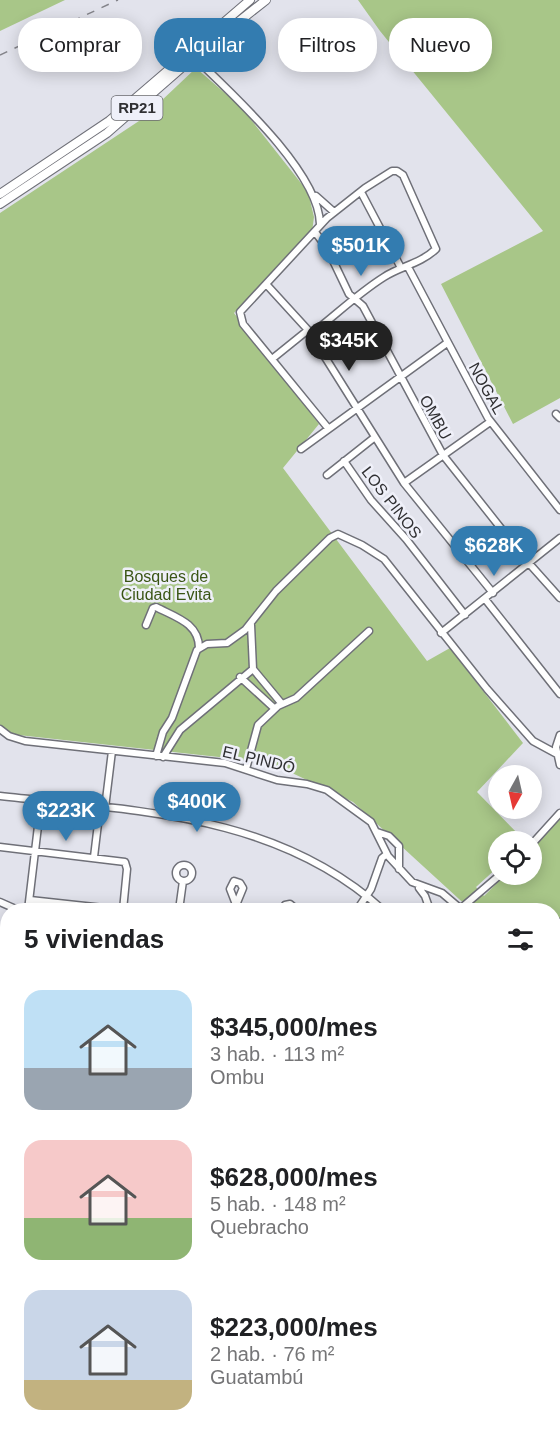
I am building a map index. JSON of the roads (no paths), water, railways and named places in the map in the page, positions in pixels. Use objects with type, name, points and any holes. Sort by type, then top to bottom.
[{"type":"main road","name":"RP21","points":[[0,194],[109,121],[250,0]]},
{"type":"main road","name":"RP21","points":[[243,18],[266,0]]},
{"type":"main road","name":"RP21","points":[[0,204],[92,145],[177,72]]},
{"type":"street","points":[[210,72],[256,116],[313,193],[334,212]]},
{"type":"street","points":[[272,359],[354,299],[364,289],[400,266],[408,267],[436,249],[403,175],[392,171],[334,212],[320,224],[241,309],[243,324],[328,428]]},
{"type":"street","points":[[361,192],[400,266]]},
{"type":"street","points":[[313,193],[320,224]]},
{"type":"street","name":"OMBU","points":[[315,232],[354,299],[363,306],[399,377],[443,455],[529,563],[560,598]]},
{"type":"street","name":"NOGAL","points":[[408,267],[490,422],[560,510]]},
{"type":"street","points":[[266,284],[310,332],[404,483],[493,593]]},
{"type":"street","points":[[301,449],[447,344]]},
{"type":"street","points":[[404,483],[490,422]]},
{"type":"street","points":[[327,475],[375,437]]},
{"type":"street","name":"LOS PINOS","points":[[344,461],[371,500],[406,539],[465,615]]},
{"type":"street","points":[[200,648],[227,643],[251,625],[276,591],[330,538],[338,534],[384,559],[441,633],[533,741],[557,754]]},
{"type":"street","points":[[441,633],[560,538]]},
{"type":"street","points":[[486,599],[560,694]]},
{"type":"street","points":[[146,625],[153,608],[156,607],[191,627],[198,634],[200,648],[170,721],[163,732],[159,757]]},
{"type":"street","points":[[251,625],[252,669],[282,704]]},
{"type":"street","points":[[246,769],[256,728],[275,708],[296,698],[369,631]]},
{"type":"street","points":[[159,757],[180,730],[252,669]]},
{"type":"street","points":[[240,677],[275,708]]},
{"type":"street","name":"EL PINDÓ","points":[[0,729],[9,736],[25,741],[225,763],[277,780],[308,784],[327,790],[356,809],[374,825],[387,854],[417,886],[442,894],[453,903]]},
{"type":"street","points":[[560,735],[556,743],[560,765]]},
{"type":"street","points":[[94,857],[112,751]]},
{"type":"street","points":[[0,796],[199,821],[250,833],[314,863],[374,903]]},
{"type":"street","points":[[29,903],[41,801]]},
{"type":"street","points":[[542,833],[560,813]]},
{"type":"street","points":[[376,832],[389,836],[399,846],[399,869]]},
{"type":"street","points":[[0,847],[125,862],[127,869],[124,903]]},
{"type":"street","points":[[361,903],[387,854]]},
{"type":"street","points":[[180,903],[183,881]]},
{"type":"street","points":[[469,903],[489,885]]},
{"type":"street","points":[[417,886],[427,903]]},
{"type":"street","points":[[30,900],[58,903]]},
{"type":"railway","points":[[0,55],[118,0]]},
{"type":"park label","name":"Bosques de Ciudad Evita","points":[[166,585]]}]
